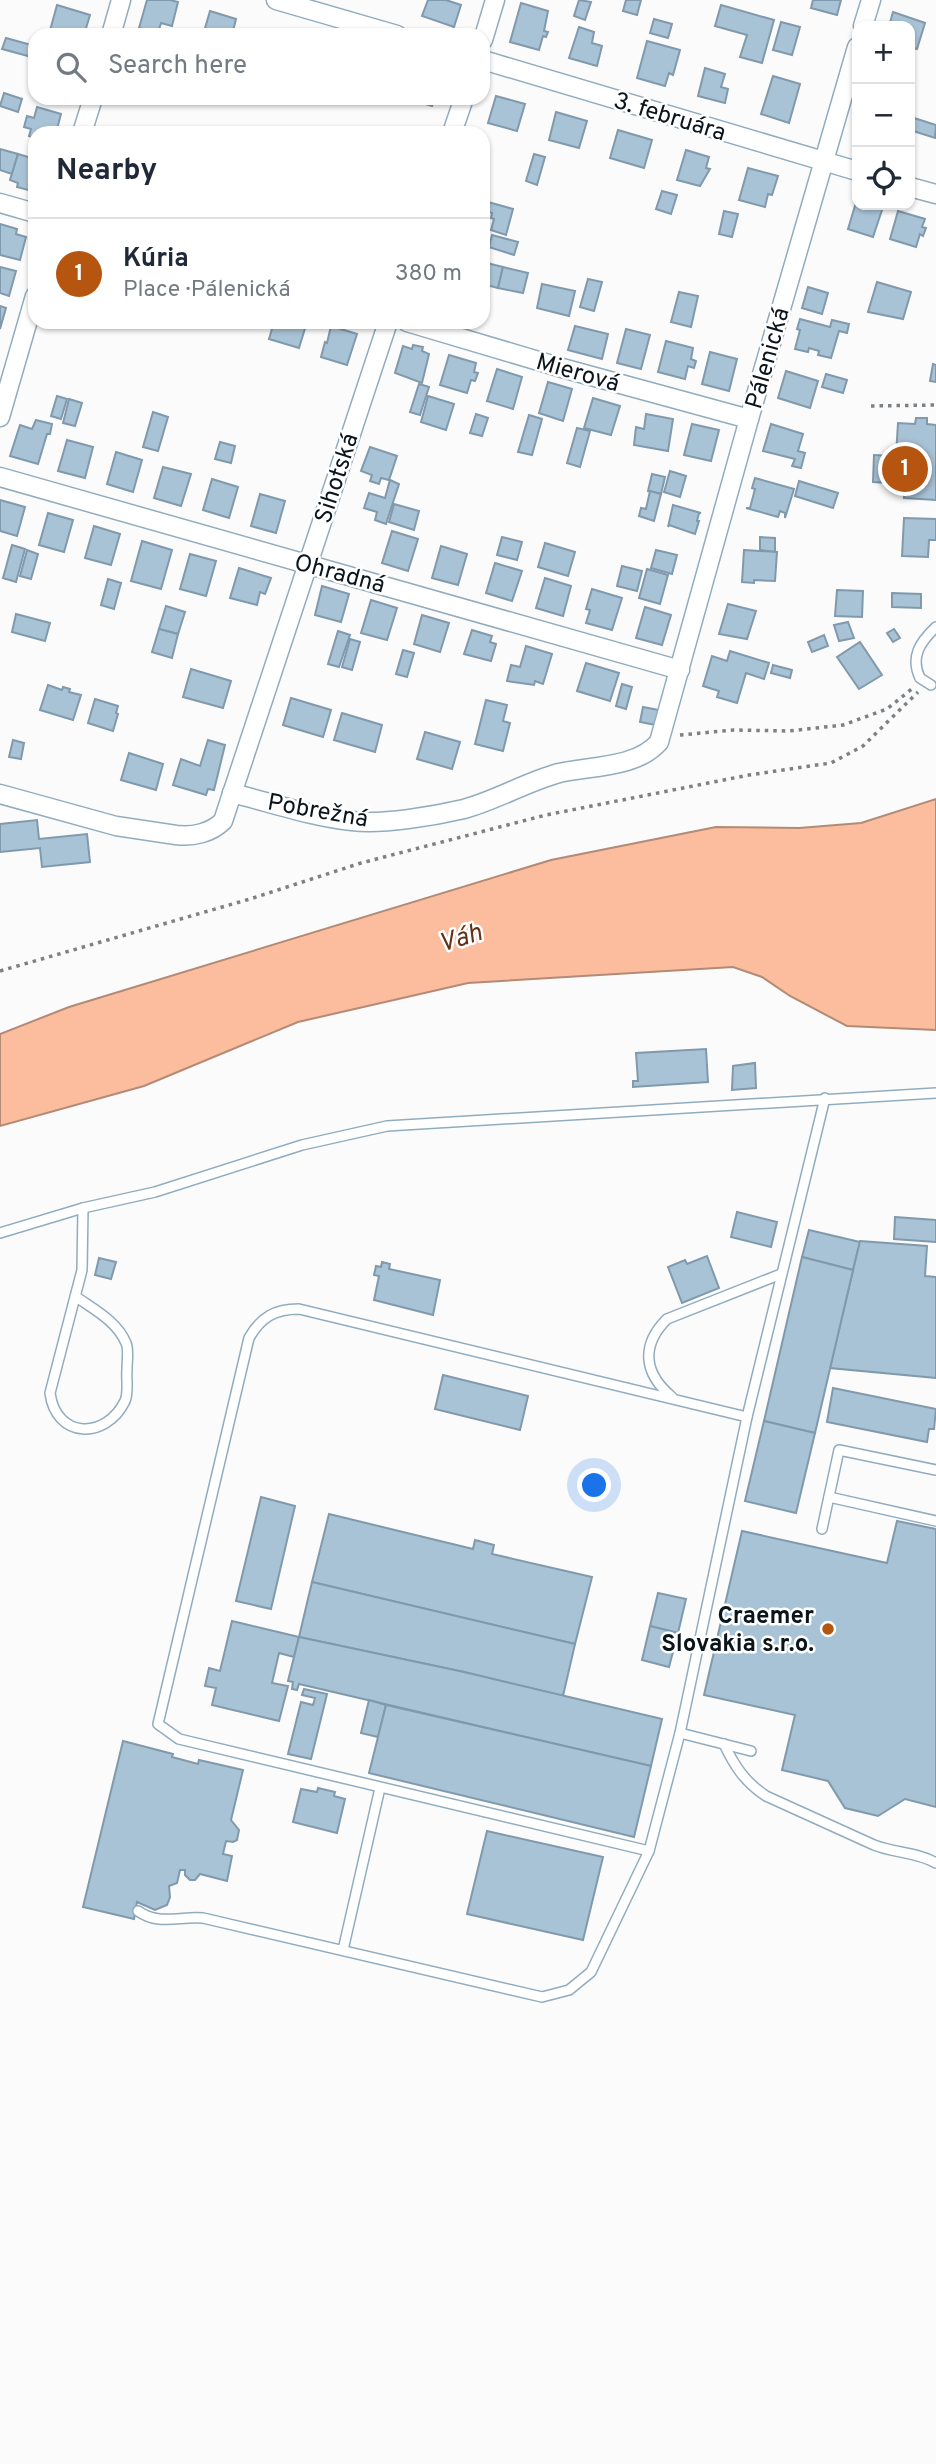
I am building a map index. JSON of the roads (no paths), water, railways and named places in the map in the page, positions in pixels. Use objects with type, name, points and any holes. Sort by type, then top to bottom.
[{"type":"street","points":[[113,28],[121,0]]},
{"type":"street","points":[[276,0],[373,28]]},
{"type":"street","points":[[487,28],[495,0]]},
{"type":"street","points":[[865,21],[871,0]]},
{"type":"street","name":"3. februára","points":[[490,62],[852,169]]},
{"type":"street","name":"Pálenická","points":[[680,670],[749,419],[852,64]]},
{"type":"street","points":[[84,126],[91,105]]},
{"type":"street","points":[[454,126],[462,105]]},
{"type":"street","points":[[915,188],[936,194]]},
{"type":"street","points":[[0,202],[28,211]]},
{"type":"street","points":[[0,417],[28,320]]},
{"type":"street","name":"Sihotská","points":[[232,793],[386,329]]},
{"type":"street","name":"Mierová","points":[[431,329],[749,419]]},
{"type":"street","name":"Ohradná","points":[[0,477],[680,670]]},
{"type":"street","name":"Pobrežná","points":[[0,794],[116,826],[184,836],[208,832],[217,827],[223,821],[232,793],[341,820],[362,822],[386,821],[466,808],[539,779],[637,758],[654,748],[662,736],[680,670]]},
{"type":"lane","points":[[927,684],[918,674],[916,655],[922,642],[936,627]]},
{"type":"lane","points":[[0,1233],[83,1208],[155,1192],[302,1145],[387,1126],[936,1093]]},
{"type":"lane","points":[[138,1911],[157,1920],[188,1916],[203,1918],[542,1997],[569,1990],[591,1972],[649,1851],[680,1733],[747,1417],[825,1098]]},
{"type":"lane","points":[[75,1296],[111,1321],[127,1344],[126,1398],[111,1420],[94,1429],[76,1428],[67,1424],[59,1417],[50,1393],[82,1261],[83,1208]]},
{"type":"lane","points":[[673,1398],[662,1389],[651,1371],[648,1357],[654,1331],[667,1319],[781,1274]]},
{"type":"lane","points":[[649,1851],[179,1739],[158,1724],[249,1338],[255,1328],[274,1312],[299,1309],[747,1417]]},
{"type":"lane","points":[[822,1528],[839,1450],[936,1470]]},
{"type":"lane","points":[[829,1497],[936,1521]]},
{"type":"lane","points":[[680,1733],[751,1751]]},
{"type":"lane","points":[[724,1744],[740,1775],[766,1796],[874,1845],[936,1863]]},
{"type":"lane","points":[[343,1950],[380,1788]]},
{"type":"water","name":"Váh","points":[[936,799],[936,1030],[847,1026],[790,996],[762,977],[733,967],[468,983],[298,1022],[144,1086],[0,1126],[0,1034],[69,1007],[551,860],[716,827],[799,828],[861,823]]},
{"type":"place","name":"Kúria","points":[[905,469]]},
{"type":"place","name":"Craemer Slovakia s.r.o.","points":[[828,1629]]}]
